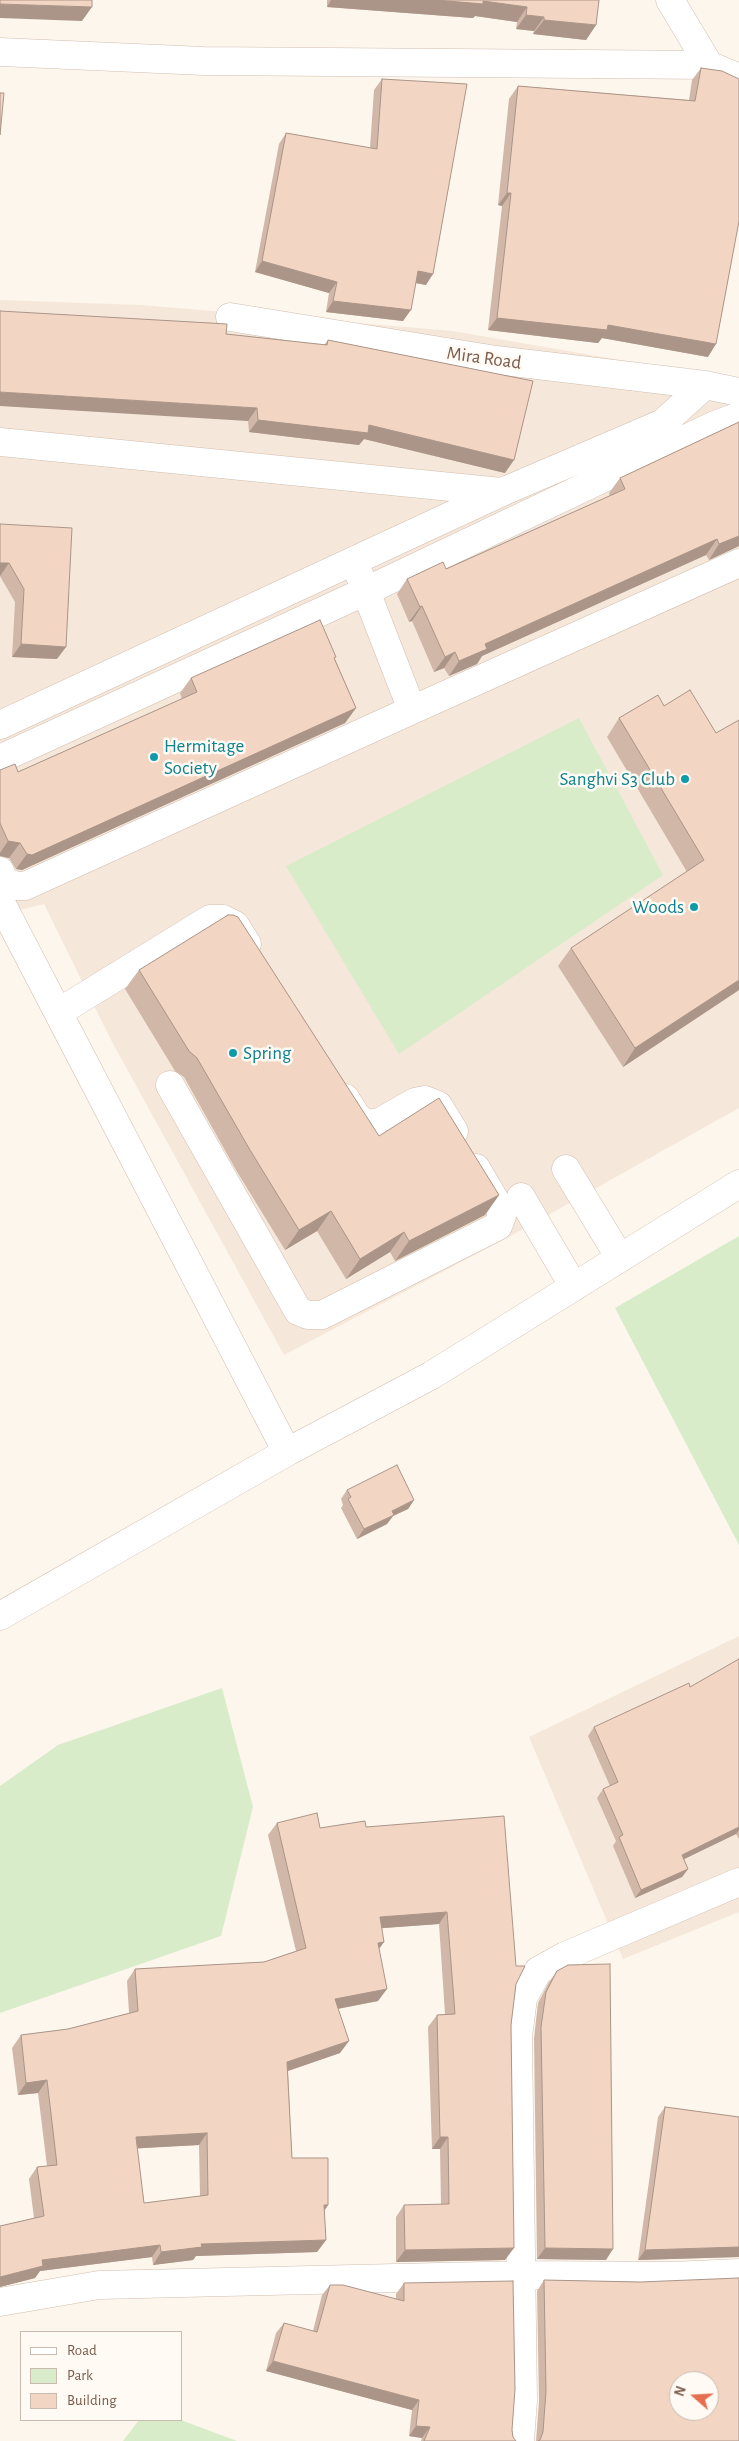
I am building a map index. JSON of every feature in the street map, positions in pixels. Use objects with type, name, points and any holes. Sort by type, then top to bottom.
[{"type":"street","points":[[670,0],[708,65]]},
{"type":"street","points":[[0,52],[204,61],[708,65],[739,78]]},
{"type":"street","name":"Mira Road","points":[[230,317],[496,360],[705,385],[739,392]]},
{"type":"street","points":[[0,725],[502,492],[663,423],[705,385]]},
{"type":"street","points":[[0,759],[366,591],[715,425],[734,418],[739,420]]},
{"type":"street","points":[[0,442],[502,492]]},
{"type":"street","points":[[354,560],[412,710]]},
{"type":"street","points":[[0,872],[4,881],[16,886],[24,886],[739,563]]},
{"type":"street","points":[[0,902],[287,1452]]},
{"type":"street","points":[[59,1012],[210,919],[223,918],[235,925],[262,967]]},
{"type":"street","points":[[170,1085],[298,1311],[322,1315],[498,1226],[502,1216],[499,1207],[438,1106],[425,1100],[415,1102],[380,1122],[367,1124],[357,1117],[331,1075]]},
{"type":"street","points":[[566,1169],[620,1258]]},
{"type":"street","points":[[0,1616],[287,1452],[432,1375],[739,1184]]},
{"type":"street","points":[[521,1197],[574,1287]]},
{"type":"street","points":[[520,2441],[523,2400],[523,2275],[518,2037],[523,1998],[538,1971],[602,1938],[739,1882]]},
{"type":"street","points":[[0,2302],[99,2285],[523,2275],[672,2276],[739,2273]]},
{"type":"shaded area","points":[[0,300],[141,305],[453,331],[660,367],[739,387],[739,1108],[507,1238],[284,1355],[111,1040],[44,904],[0,915]]},
{"type":"shaded area","points":[[739,1636],[739,1912],[623,1959],[529,1737]]},
{"type":"green space","points":[[579,718],[663,875],[399,1054],[286,866]]},
{"type":"green space","points":[[739,1236],[739,1545],[615,1308]]},
{"type":"green space","points":[[222,1688],[253,1807],[221,1936],[0,2013],[0,1786],[58,1745]]},
{"type":"green space","points":[[182,2420],[237,2441],[123,2441],[138,2421]]},
{"type":"building","points":[[0,0],[92,0],[92,7],[0,4]]},
{"type":"building","points":[[436,0],[599,0],[596,25],[544,20],[544,17],[526,15],[527,7],[483,1],[483,4]]},
{"type":"building","points":[[701,68],[722,71],[739,79],[739,221],[716,344],[608,325],[607,330],[497,318],[511,193],[507,193],[518,86],[695,101]]},
{"type":"building","points":[[382,79],[467,84],[433,274],[418,271],[411,310],[333,301],[337,282],[262,261],[286,133],[377,149]]},
{"type":"building","points":[[0,93],[4,93],[0,135]]},
{"type":"building","points":[[0,311],[227,324],[226,334],[327,345],[328,340],[533,381],[514,460],[369,425],[368,433],[258,420],[257,408],[0,392]]},
{"type":"building","points":[[739,422],[739,536],[719,544],[717,539],[485,644],[487,649],[459,661],[455,652],[445,657],[422,606],[420,607],[407,579],[443,562],[446,569],[625,489],[620,478]]},
{"type":"building","points":[[0,524],[72,528],[66,647],[21,644],[24,589],[9,563],[0,563]]},
{"type":"building","name":"Hermitage Society","points":[[320,620],[356,708],[32,855],[27,854],[20,843],[8,841],[0,823],[0,770],[15,764],[18,772],[197,692],[191,678]]},
{"type":"building","points":[[690,690],[716,733],[739,720],[739,980],[635,1048],[571,948],[704,860],[619,718],[658,695],[664,706]]},
{"type":"building","name":"Spring","points":[[228,915],[238,917],[379,1136],[439,1098],[499,1195],[409,1241],[404,1232],[360,1259],[331,1211],[299,1230],[197,1058],[189,1051],[139,970]]},
{"type":"building","points":[[397,1465],[414,1500],[392,1511],[394,1515],[364,1529],[348,1499],[351,1497],[347,1490]]},
{"type":"building","points":[[739,1659],[739,1827],[682,1855],[688,1869],[641,1890],[619,1837],[623,1835],[603,1789],[618,1782],[594,1727],[689,1683],[690,1687]]},
{"type":"building","points":[[317,1813],[320,1828],[365,1821],[366,1827],[504,1816],[516,1966],[525,1966],[516,1984],[511,2025],[514,2248],[405,2250],[404,2205],[449,2204],[448,2137],[440,2137],[437,2015],[455,2014],[447,1912],[380,1917],[384,1942],[378,1943],[387,1989],[335,1999],[349,2041],[287,2062],[292,2158],[328,2158],[328,2205],[324,2205],[326,2240],[201,2244],[202,2247],[161,2252],[160,2245],[42,2260],[43,2266],[0,2277],[0,2226],[44,2216],[37,2167],[57,2165],[47,2080],[26,2083],[21,2035],[68,2029],[138,2011],[135,1969],[264,1962],[306,1948],[277,1823]],"holes":[[[207,2133],[208,2195],[144,2203],[136,2137]]]},
{"type":"building","points":[[610,1964],[613,2249],[545,2248],[541,2027],[546,1992],[557,1971],[568,1965]]},
{"type":"building","points":[[665,2107],[739,2117],[739,2247],[645,2250]]},
{"type":"building","points":[[739,2278],[739,2441],[538,2441],[543,2432],[546,2391],[544,2280],[640,2282]]},
{"type":"building","points":[[513,2281],[515,2389],[512,2430],[516,2441],[424,2441],[430,2427],[416,2426],[419,2400],[273,2361],[284,2323],[317,2332],[330,2285],[343,2285],[404,2301],[404,2283]]},
{"type":"place","name":"Hermitage Society","points":[[154,757]]},
{"type":"place","name":"Sanghvi S3 Club","points":[[685,779]]},
{"type":"place","name":"Woods","points":[[694,907]]},
{"type":"place","name":"Spring","points":[[233,1053]]}]
